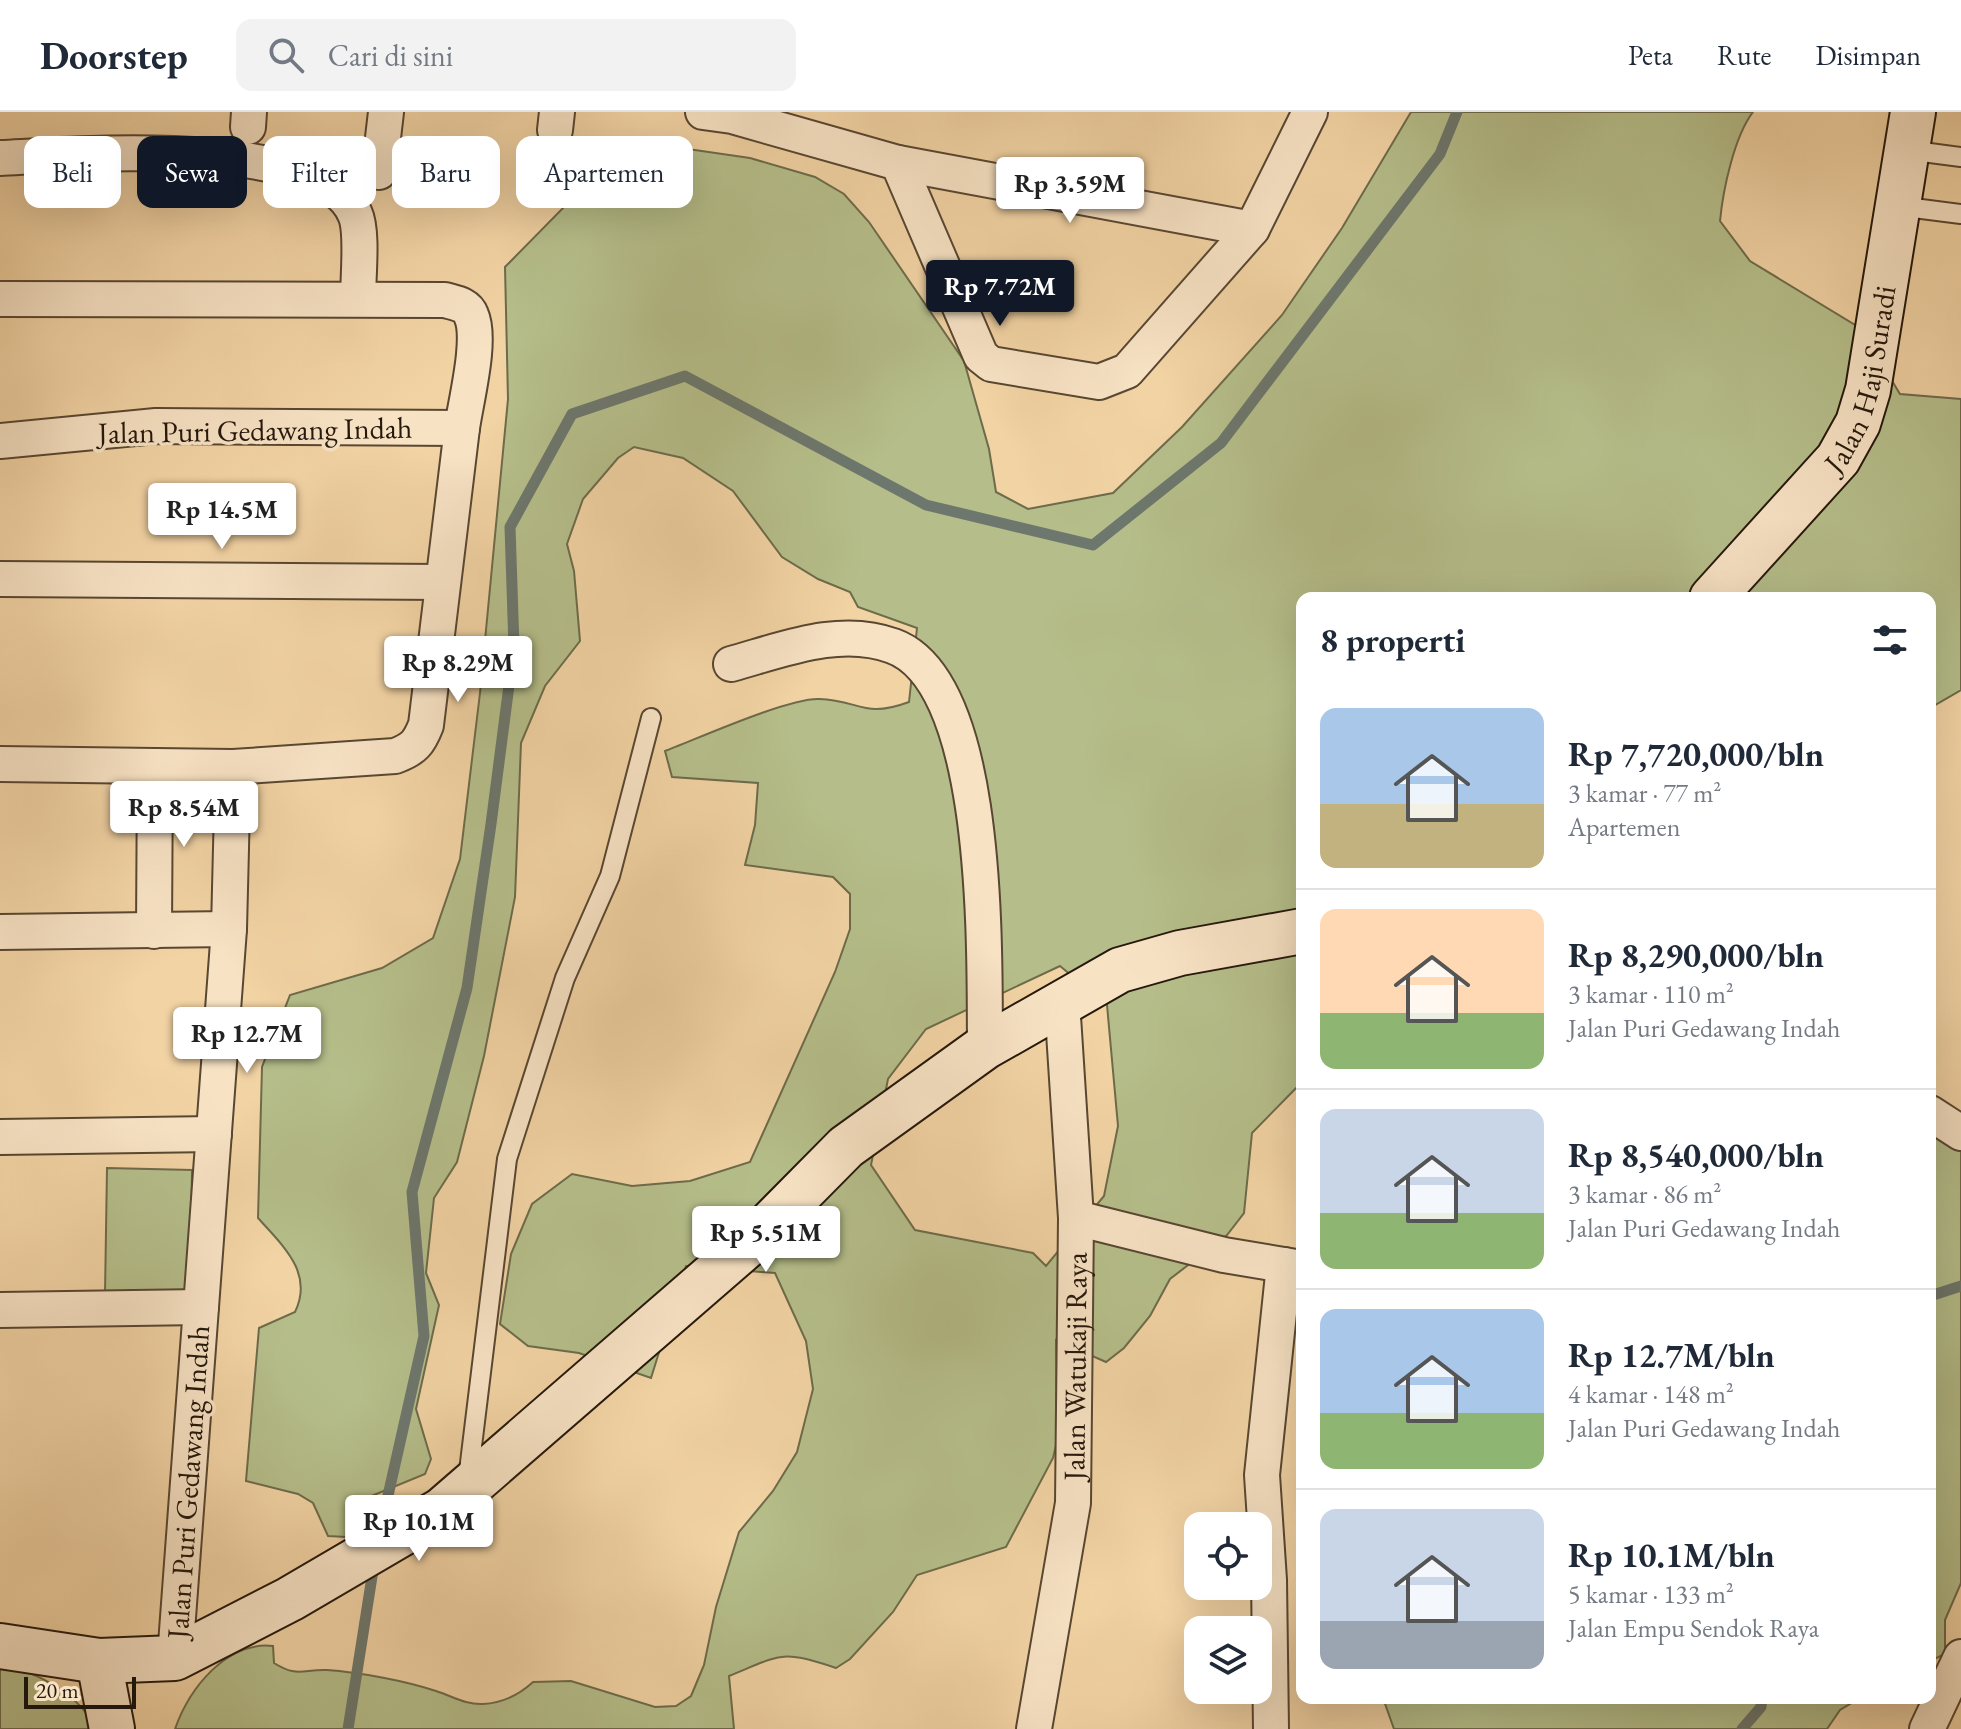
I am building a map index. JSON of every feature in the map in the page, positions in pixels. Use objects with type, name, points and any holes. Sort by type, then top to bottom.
[{"type":"street","points":[[379,172],[386,112]]},
{"type":"street","points":[[898,163],[981,356],[991,364],[1099,382],[1121,375],[1252,229],[1310,112]]},
{"type":"street","points":[[723,113],[898,163],[1252,229]]},
{"type":"street","name":"Jalan Haji Suradi","points":[[1717,592],[1850,442],[1868,390],[1910,131]]},
{"type":"street","points":[[0,158],[143,151],[228,157],[295,171],[329,188],[349,203],[357,216],[358,299]]},
{"type":"street","points":[[0,299],[445,300],[463,305],[471,314],[475,336],[426,725],[414,748],[395,756],[233,767],[0,764]]},
{"type":"street","name":"Jalan Puri Gedawang Indah","points":[[0,441],[156,426],[462,428]]},
{"type":"street","points":[[0,579],[443,582]]},
{"type":"street","points":[[731,664],[816,641],[856,638],[893,646],[912,657],[929,675],[960,747],[973,798],[983,904],[985,1047]]},
{"type":"street","points":[[154,931],[155,766]]},
{"type":"street","name":"Jalan Puri Gedawang Indah","points":[[175,1658],[229,929],[233,767]]},
{"type":"street","points":[[0,932],[229,929]]},
{"type":"street","points":[[0,1646],[99,1661],[175,1658],[290,1599],[454,1500],[759,1235],[846,1147],[985,1047],[1120,970],[1180,953],[1296,932]]},
{"type":"street","name":"Jalan Watukaji Raya","points":[[1034,1729],[1073,1503],[1076,1218],[1062,1001]]},
{"type":"street","points":[[1936,1117],[1961,1133]]},
{"type":"street","points":[[0,1137],[214,1134]]},
{"type":"street","points":[[1076,1218],[1224,1255],[1293,1266],[1262,1475],[1269,1580],[1271,1729]]},
{"type":"street","name":"Jalan Puri Gedawang Indah","points":[[0,1310],[201,1307]]},
{"type":"street","points":[[1927,1729],[1961,1657]]},
{"type":"street","points":[[99,1661],[112,1729]]},
{"type":"lane","points":[[1910,131],[1961,157]]},
{"type":"lane","points":[[1898,206],[1961,214]]},
{"type":"lane","points":[[454,1500],[507,1159],[565,978],[610,876],[651,718]]},
{"type":"green space","points":[[1411,112],[1753,112],[1735,149],[1720,221],[1750,261],[1860,328],[1900,394],[1961,399],[1961,690],[1936,705],[1936,592],[1296,592],[1296,1088],[1252,1133],[1244,1213],[1227,1235],[1170,1279],[1150,1316],[1124,1348],[1106,1362],[1056,1340],[1057,1441],[1053,1458],[1006,1547],[917,1575],[893,1612],[850,1659],[836,1668],[803,1658],[781,1657],[729,1676],[734,1729],[175,1729],[190,1698],[212,1671],[240,1651],[256,1646],[273,1646],[274,1663],[289,1670],[327,1670],[382,1678],[424,1687],[471,1703],[504,1700],[533,1682],[571,1681],[655,1707],[676,1706],[691,1696],[704,1665],[716,1607],[739,1532],[773,1491],[797,1452],[813,1389],[806,1341],[775,1273],[686,1266],[651,1378],[579,1353],[528,1346],[500,1324],[511,1254],[532,1204],[572,1174],[632,1186],[690,1181],[750,1162],[835,972],[850,929],[850,894],[833,877],[745,865],[755,825],[758,783],[672,777],[665,751],[805,700],[833,700],[871,709],[909,702],[917,628],[858,607],[850,592],[818,579],[782,557],[733,491],[683,458],[634,447],[618,458],[583,499],[567,544],[574,571],[580,641],[545,686],[521,743],[515,897],[484,1056],[457,1162],[434,1198],[426,1273],[439,1305],[416,1409],[431,1459],[425,1474],[352,1504],[346,1537],[328,1536],[313,1503],[298,1494],[246,1481],[259,1328],[295,1312],[301,1285],[286,1250],[258,1218],[262,1067],[290,995],[382,968],[433,938],[460,859],[480,693],[508,399],[505,267],[563,208],[693,208],[693,150],[750,158],[815,177],[844,194],[869,222],[964,361],[989,449],[996,492],[1028,509],[1113,493],[1182,427],[1282,315],[1342,228]],"holes":[[[1060,966],[1107,1005],[1118,1126],[1104,1196],[1046,1266],[1033,1253],[915,1230],[871,1165],[888,1079],[926,1029]]]},
{"type":"green space","points":[[1936,1132],[1961,1151],[1961,1583],[1945,1620],[1945,1654],[1936,1658]]},
{"type":"green space","points":[[107,1168],[192,1170],[190,1295],[105,1294]]},
{"type":"green space","points":[[0,1664],[28,1672],[55,1686],[79,1705],[95,1729],[0,1729]]},
{"type":"green space","points":[[1385,1704],[1850,1704],[1840,1710],[1827,1729],[1394,1729]]},
{"type":"waterway","points":[[380,1531],[424,1336],[412,1192],[467,988],[514,647],[510,527],[572,414],[685,376],[926,505],[1093,545],[1221,443],[1440,154],[1457,112]]},
{"type":"waterway","points":[[1936,1294],[1961,1286]]},
{"type":"waterway","points":[[348,1729],[374,1564]]},
{"type":"waterway","points":[[1742,1729],[1761,1704]]}]
